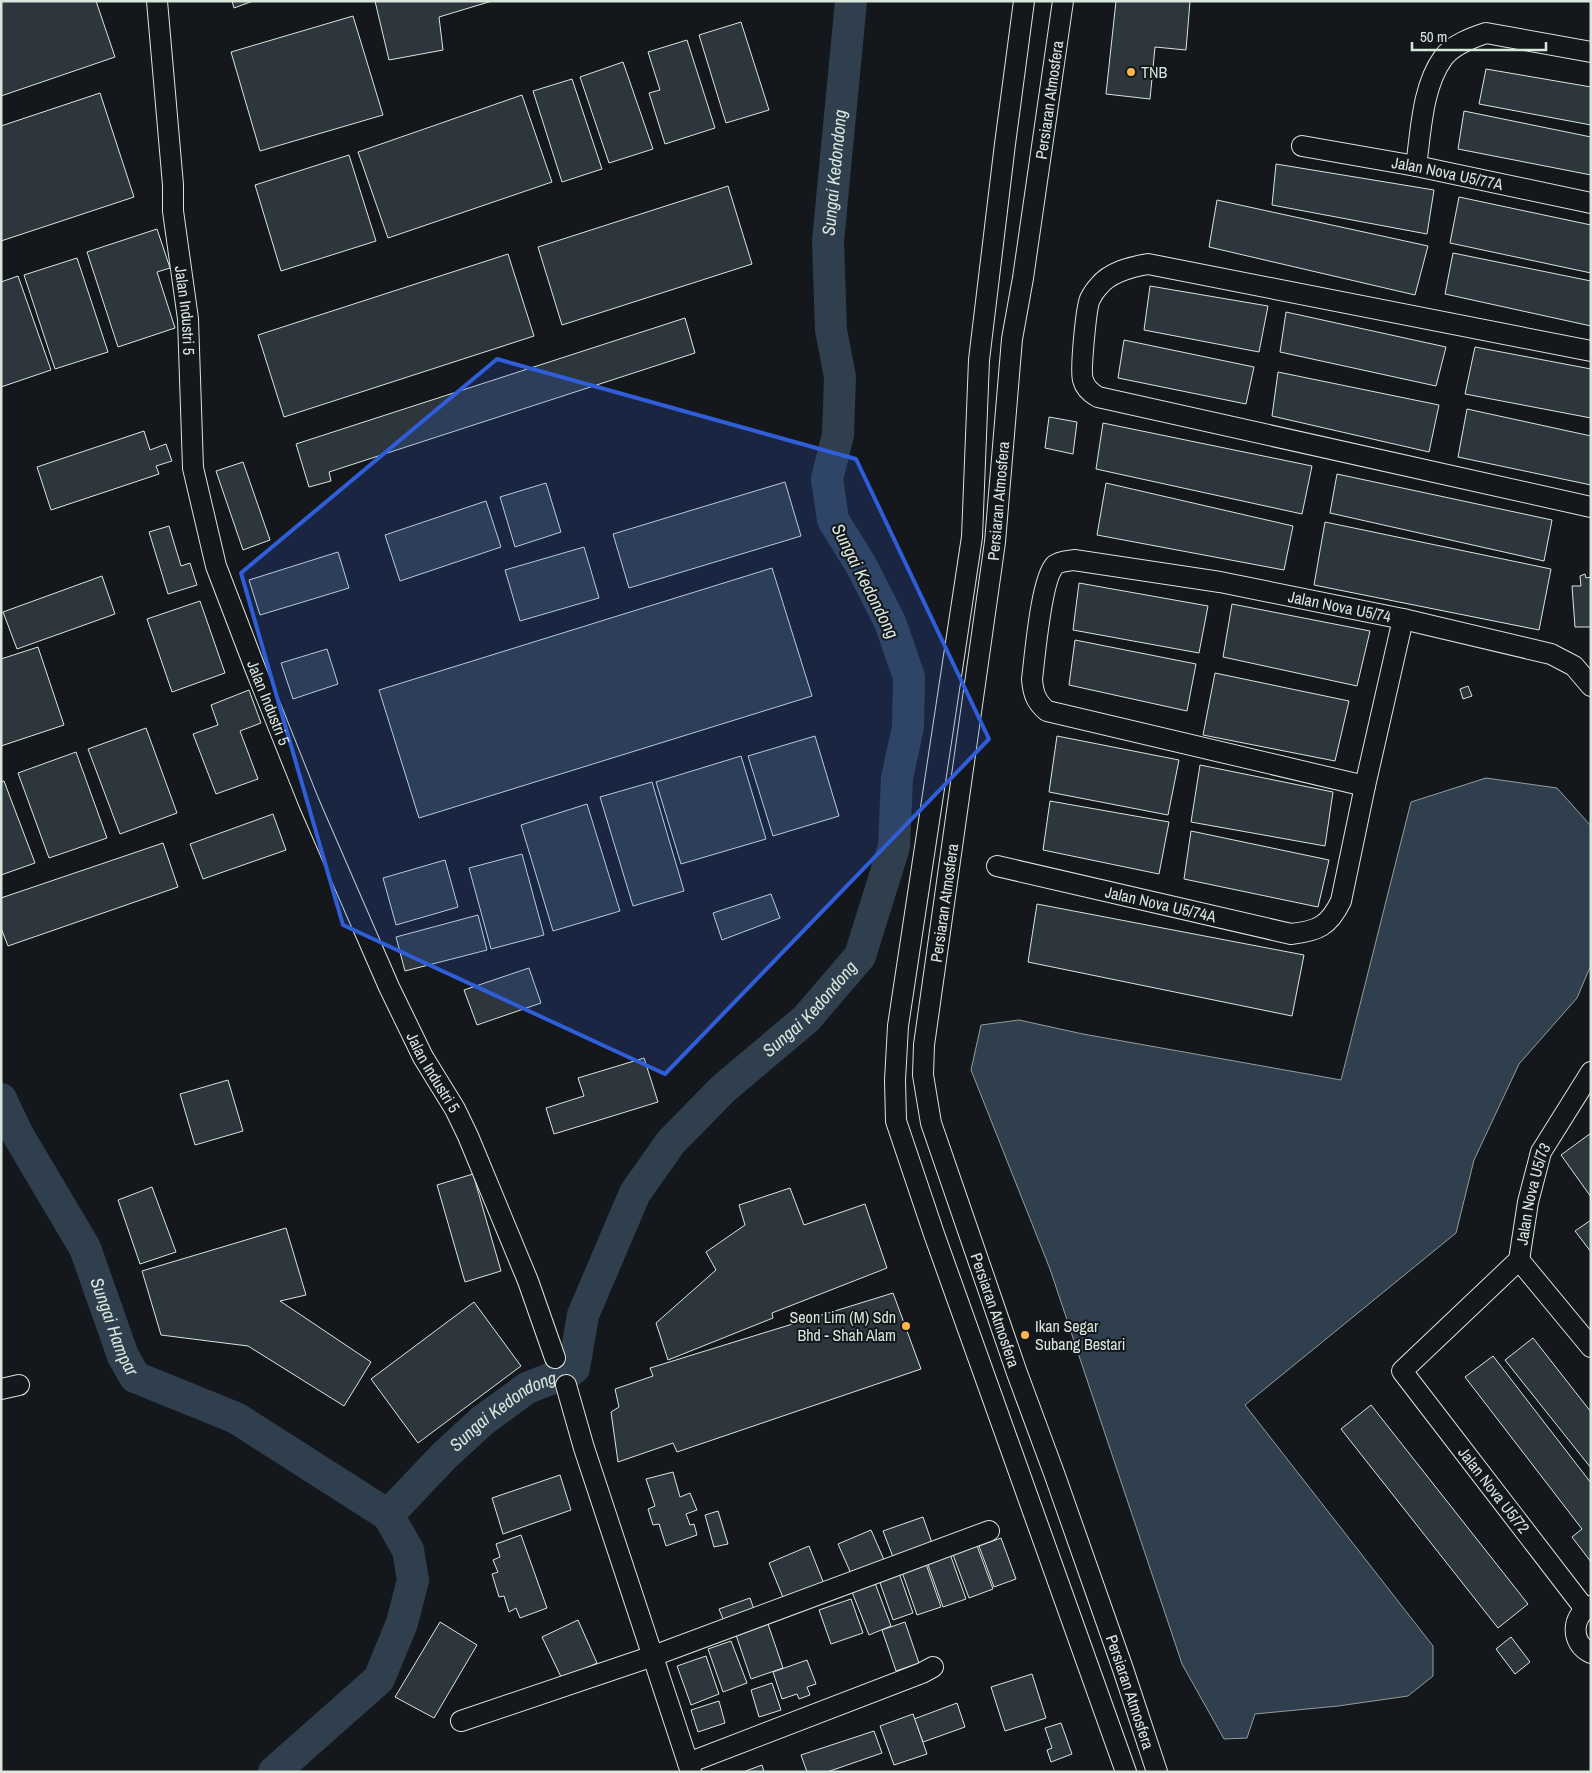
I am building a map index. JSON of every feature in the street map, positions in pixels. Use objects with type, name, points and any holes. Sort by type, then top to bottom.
[{"type":"street","name":"Jalan Industri 5","points":[[157,1],[173,185],[173,211],[188,319],[193,468],[216,566],[309,803],[389,987],[423,1057],[455,1109],[468,1136],[528,1282],[555,1358]]},
{"type":"street","name":"Persiaran Atmosfera","points":[[1024,1],[979,360],[972,537],[898,1026],[894,1080],[896,1122],[934,1234],[1126,1772]]},
{"type":"street","name":"Persiaran Atmosfera","points":[[1063,1],[1023,278],[1012,339],[995,542],[924,1045],[923,1075],[931,1123],[1014,1364],[1123,1669],[1157,1772]]},
{"type":"street","points":[[1416,166],[1427,96],[1433,76],[1444,57],[1452,50],[1471,38],[1486,33],[1591,52]]},
{"type":"street","name":"Jalan Nova U5/77A","points":[[1302,146],[1416,166],[1591,203]]},
{"type":"street","points":[[1591,351],[1148,264],[1116,273],[1100,285],[1090,300],[1081,370],[1083,382],[1089,391],[1098,397],[1111,401],[1591,507]]},
{"type":"street","name":"Jalan Nova U5/74","points":[[1365,786],[1047,711],[1040,706],[1033,690],[1032,679],[1044,593],[1050,574],[1056,564],[1074,560],[1220,582],[1403,619],[1551,654],[1574,666],[1591,686]]},
{"type":"street","points":[[1365,786],[1403,619]]},
{"type":"street","name":"Jalan Nova U5/74A","points":[[997,866],[1291,934],[1306,933],[1322,926],[1333,917],[1341,901],[1365,786]]},
{"type":"street","name":"Jalan Nova U5/73","points":[[1402,1371],[1519,1260],[1528,1202],[1541,1152],[1591,1072]]},
{"type":"street","points":[[1519,1260],[1591,1347]]},
{"type":"street","name":"Jalan Nova U5/72","points":[[1402,1371],[1588,1608]]},
{"type":"street","points":[[566,1385],[584,1448],[690,1768],[933,1667]]},
{"type":"street","points":[[461,1721],[653,1656],[989,1531]]},
{"type":"street","points":[[1588,1608],[1579,1615],[1575,1631],[1581,1646],[1591,1653]]},
{"type":"highlighted area","points":[[497,359],[856,459],[989,739],[665,1074],[343,925],[241,573]]},
{"type":"water","points":[[1486,778],[1557,788],[1591,826],[1591,965],[1577,998],[1519,1064],[1474,1160],[1456,1233],[1245,1405],[1433,1646],[1433,1676],[1408,1696],[1338,1706],[1255,1714],[1247,1738],[1224,1739],[1182,1664],[1050,1269],[971,1070],[981,1025],[1019,1020],[1083,1034],[1341,1080],[1411,802]]},
{"type":"building","points":[[1,1],[96,1],[115,57],[1,96]]},
{"type":"building","points":[[232,1],[253,1],[234,8]]},
{"type":"building","points":[[375,1],[492,1],[439,17],[443,50],[389,60]]},
{"type":"building","name":"TNB","points":[[1116,1],[1190,1],[1186,50],[1155,47],[1150,99],[1106,94]]},
{"type":"building","points":[[353,16],[383,115],[260,151],[231,52]]},
{"type":"building","points":[[741,22],[769,110],[726,123],[699,35]]},
{"type":"building","points":[[687,40],[715,128],[665,144],[649,93],[660,90],[648,52]]},
{"type":"building","points":[[623,62],[653,149],[609,163],[580,77]]},
{"type":"building","points":[[1486,69],[1591,87],[1591,125],[1479,104]]},
{"type":"building","points":[[572,79],[602,169],[562,182],[533,91]]},
{"type":"building","points":[[100,93],[134,197],[1,241],[1,126]]},
{"type":"building","points":[[522,95],[552,182],[388,238],[358,152]]},
{"type":"building","points":[[1464,111],[1591,137],[1591,175],[1458,149]]},
{"type":"building","points":[[349,155],[376,241],[281,271],[255,185]]},
{"type":"building","points":[[1276,164],[1434,190],[1427,234],[1272,205]]},
{"type":"building","points":[[728,186],[752,264],[562,325],[538,247]]},
{"type":"building","points":[[1459,197],[1591,225],[1591,273],[1450,243]]},
{"type":"building","points":[[1217,200],[1428,246],[1415,295],[1209,247]]},
{"type":"building","points":[[157,229],[170,268],[157,272],[175,328],[118,347],[87,252]]},
{"type":"building","points":[[1453,253],[1591,281],[1591,326],[1445,294]]},
{"type":"building","points":[[508,254],[534,336],[284,417],[258,335]]},
{"type":"building","points":[[77,258],[108,352],[55,369],[24,275]]},
{"type":"building","points":[[18,276],[51,370],[1,387],[1,282]]},
{"type":"building","points":[[1150,286],[1268,306],[1259,352],[1144,330]]},
{"type":"building","points":[[1286,312],[1446,347],[1436,386],[1280,352]]},
{"type":"building","points":[[685,318],[695,353],[329,472],[331,481],[309,487],[296,444]]},
{"type":"building","points":[[1124,340],[1254,367],[1246,404],[1118,378]]},
{"type":"building","points":[[1475,347],[1591,369],[1591,418],[1465,394]]},
{"type":"building","points":[[1278,372],[1439,405],[1429,452],[1272,416]]},
{"type":"building","points":[[1467,409],[1591,436],[1591,485],[1458,457]]},
{"type":"building","points":[[1049,417],[1077,422],[1073,454],[1045,448]]},
{"type":"building","points":[[1103,423],[1312,466],[1302,514],[1096,469]]},
{"type":"building","points":[[144,431],[150,450],[166,444],[172,461],[156,466],[159,474],[51,510],[37,467]]},
{"type":"building","points":[[243,462],[270,540],[243,550],[216,471]]},
{"type":"building","points":[[1337,474],[1552,520],[1544,561],[1330,513]]},
{"type":"building","points":[[785,482],[801,536],[629,588],[613,534]]},
{"type":"building","points":[[546,483],[561,532],[515,547],[500,497]]},
{"type":"building","points":[[1106,483],[1293,526],[1284,570],[1097,535]]},
{"type":"building","points":[[486,501],[501,547],[400,581],[385,535]]},
{"type":"building","points":[[1325,522],[1551,569],[1539,630],[1314,585]]},
{"type":"building","points":[[169,526],[181,566],[190,563],[197,585],[168,594],[149,532]]},
{"type":"building","points":[[584,547],[599,598],[520,621],[505,570]]},
{"type":"building","points":[[338,552],[349,588],[260,615],[249,580]]},
{"type":"building","points":[[772,568],[812,696],[419,818],[379,690]]},
{"type":"building","points":[[1585,574],[1586,578],[1591,577],[1591,627],[1575,627],[1572,586],[1581,586],[1580,576]]},
{"type":"building","points":[[102,576],[115,614],[17,649],[3,612]]},
{"type":"building","points":[[1079,583],[1208,606],[1199,653],[1073,630]]},
{"type":"building","points":[[200,601],[225,673],[172,692],[147,619]]},
{"type":"building","points":[[1232,604],[1370,631],[1357,686],[1223,657]]},
{"type":"building","points":[[1075,640],[1196,664],[1187,711],[1069,685]]},
{"type":"building","points":[[38,647],[64,725],[1,746],[1,659]]},
{"type":"building","points":[[327,649],[338,684],[293,699],[281,663]]},
{"type":"building","points":[[1215,673],[1349,701],[1335,761],[1203,735]]},
{"type":"building","points":[[1468,686],[1472,696],[1463,699],[1460,689]]},
{"type":"building","points":[[249,690],[261,723],[240,731],[258,779],[216,794],[193,734],[218,725],[211,705]]},
{"type":"building","points":[[146,728],[177,813],[120,834],[88,749]]},
{"type":"building","points":[[815,736],[839,816],[773,836],[748,756]]},
{"type":"building","points":[[1057,736],[1179,760],[1168,815],[1049,792]]},
{"type":"building","points":[[76,752],[107,838],[49,858],[18,773]]},
{"type":"building","points":[[741,756],[766,839],[681,864],[656,782]]},
{"type":"building","points":[[1200,765],[1333,792],[1325,846],[1191,822]]},
{"type":"building","points":[[4,781],[35,863],[1,875],[1,782]]},
{"type":"building","points":[[652,782],[684,891],[633,906],[600,797]]},
{"type":"building","points":[[1050,801],[1169,822],[1159,874],[1043,850]]},
{"type":"building","points":[[587,804],[620,911],[553,931],[521,825]]},
{"type":"building","points":[[273,814],[286,850],[203,879],[190,844]]},
{"type":"building","points":[[1191,831],[1329,860],[1318,907],[1184,879]]},
{"type":"building","points":[[163,843],[178,887],[8,946],[1,928],[1,898]]},
{"type":"building","points":[[522,854],[544,935],[491,949],[469,868]]},
{"type":"building","points":[[445,860],[458,907],[396,925],[383,878]]},
{"type":"building","points":[[771,894],[780,918],[722,940],[713,913]]},
{"type":"building","points":[[1037,904],[1304,955],[1292,1016],[1028,962]]},
{"type":"building","points":[[478,915],[487,950],[405,971],[396,937]]},
{"type":"building","points":[[529,968],[541,1003],[477,1025],[464,990]]},
{"type":"building","points":[[644,1058],[658,1102],[554,1134],[546,1108],[584,1096],[578,1078]]},
{"type":"building","points":[[228,1080],[243,1131],[195,1145],[180,1094]]},
{"type":"building","points":[[1591,1133],[1591,1197],[1561,1155]]},
{"type":"building","points":[[473,1174],[501,1271],[465,1282],[437,1185]]},
{"type":"building","points":[[152,1187],[176,1252],[140,1264],[118,1200]]},
{"type":"building","points":[[790,1188],[804,1225],[865,1204],[887,1268],[772,1313],[773,1318],[668,1360],[656,1323],[716,1270],[706,1252],[745,1225],[739,1205]]},
{"type":"building","points":[[1591,1220],[1591,1252],[1575,1231]]},
{"type":"building","points":[[286,1228],[306,1295],[280,1301],[371,1362],[344,1406],[248,1346],[161,1335],[142,1271]]},
{"type":"building","points":[[893,1293],[921,1369],[677,1452],[673,1443],[618,1462],[611,1412],[619,1407],[615,1389],[653,1376],[650,1368]]},
{"type":"building","points":[[474,1302],[521,1366],[418,1443],[371,1379]]},
{"type":"building","points":[[1533,1338],[1591,1412],[1591,1468],[1505,1360]]},
{"type":"building","points":[[1493,1356],[1591,1483],[1591,1562],[1572,1537],[1582,1529],[1465,1377]]},
{"type":"building","points":[[1371,1405],[1528,1604],[1498,1628],[1341,1429]]},
{"type":"building","points":[[673,1472],[680,1497],[690,1493],[697,1510],[686,1514],[690,1525],[694,1524],[697,1535],[666,1546],[659,1524],[653,1525],[648,1509],[655,1506],[646,1479]]},
{"type":"building","points":[[560,1475],[571,1510],[503,1534],[492,1498]]},
{"type":"building","points":[[718,1511],[728,1544],[714,1547],[705,1515]]},
{"type":"building","points":[[923,1517],[932,1543],[893,1557],[883,1531]]},
{"type":"building","points":[[871,1530],[885,1562],[852,1576],[838,1544]]},
{"type":"building","points":[[521,1535],[547,1608],[520,1618],[516,1608],[509,1612],[504,1596],[499,1597],[492,1574],[498,1572],[493,1560],[500,1557],[496,1544]]},
{"type":"building","points":[[1001,1538],[1016,1579],[994,1587],[979,1546]]},
{"type":"building","points":[[976,1543],[993,1589],[969,1598],[952,1552]]},
{"type":"building","points":[[809,1546],[824,1584],[784,1600],[769,1563]]},
{"type":"building","points":[[950,1554],[966,1599],[943,1607],[927,1562]]},
{"type":"building","points":[[926,1564],[941,1607],[917,1615],[902,1572]]},
{"type":"building","points":[[899,1573],[913,1613],[893,1620],[879,1580]]},
{"type":"building","points":[[875,1583],[891,1626],[869,1635],[852,1592]]},
{"type":"building","points":[[750,1598],[757,1618],[727,1629],[719,1609]]},
{"type":"building","points":[[851,1599],[863,1633],[831,1644],[819,1610]]},
{"type":"building","points":[[578,1620],[597,1663],[562,1679],[542,1637]]},
{"type":"building","points":[[440,1622],[477,1645],[434,1718],[395,1697]]},
{"type":"building","points":[[905,1622],[919,1663],[896,1671],[882,1630]]},
{"type":"building","points":[[768,1624],[783,1668],[751,1679],[736,1635]]},
{"type":"building","points":[[1511,1637],[1530,1662],[1515,1674],[1496,1649]]},
{"type":"building","points":[[731,1641],[747,1683],[723,1692],[708,1649]]},
{"type":"building","points":[[706,1656],[719,1694],[691,1705],[677,1666]]},
{"type":"building","points":[[807,1660],[816,1684],[807,1687],[810,1695],[799,1699],[797,1694],[782,1699],[773,1672]]},
{"type":"building","points":[[1032,1674],[1046,1718],[1005,1731],[991,1687]]},
{"type":"building","points":[[772,1683],[781,1710],[759,1717],[751,1690]]},
{"type":"building","points":[[719,1701],[725,1723],[698,1732],[691,1710]]},
{"type":"building","points":[[957,1703],[965,1727],[923,1742],[914,1719]]},
{"type":"building","points":[[913,1714],[927,1754],[894,1765],[880,1726]]},
{"type":"building","points":[[1061,1723],[1072,1754],[1051,1762],[1047,1750],[1052,1748],[1045,1728]]},
{"type":"building","points":[[874,1731],[882,1753],[827,1772],[807,1772],[801,1755]]},
{"type":"building","points":[[762,1765],[764,1772],[743,1772]]},
{"type":"waterway","name":"Sungai Kedondong","points":[[274,1772],[379,1679],[402,1623],[413,1580],[408,1550],[388,1515],[444,1456],[482,1421],[527,1388],[564,1376],[574,1368],[583,1315],[635,1193],[671,1142],[723,1089],[807,1018],[860,956],[894,847],[897,778],[908,727],[909,677],[890,622],[861,565],[833,520],[827,479],[838,435],[840,377],[831,330],[828,241],[851,1]]},
{"type":"waterway","name":"Sungai Hampar","points":[[1,1099],[18,1135],[85,1248],[123,1356],[135,1377],[236,1418],[388,1515]]},
{"type":"place","name":"TNB","points":[[1131,72]]},
{"type":"place","name":"Seon Lim (M) Sdn Bhd - Shah Alam","points":[[906,1326]]},
{"type":"place","name":"Ikan Segar Subang Bestari","points":[[1025,1335]]}]
